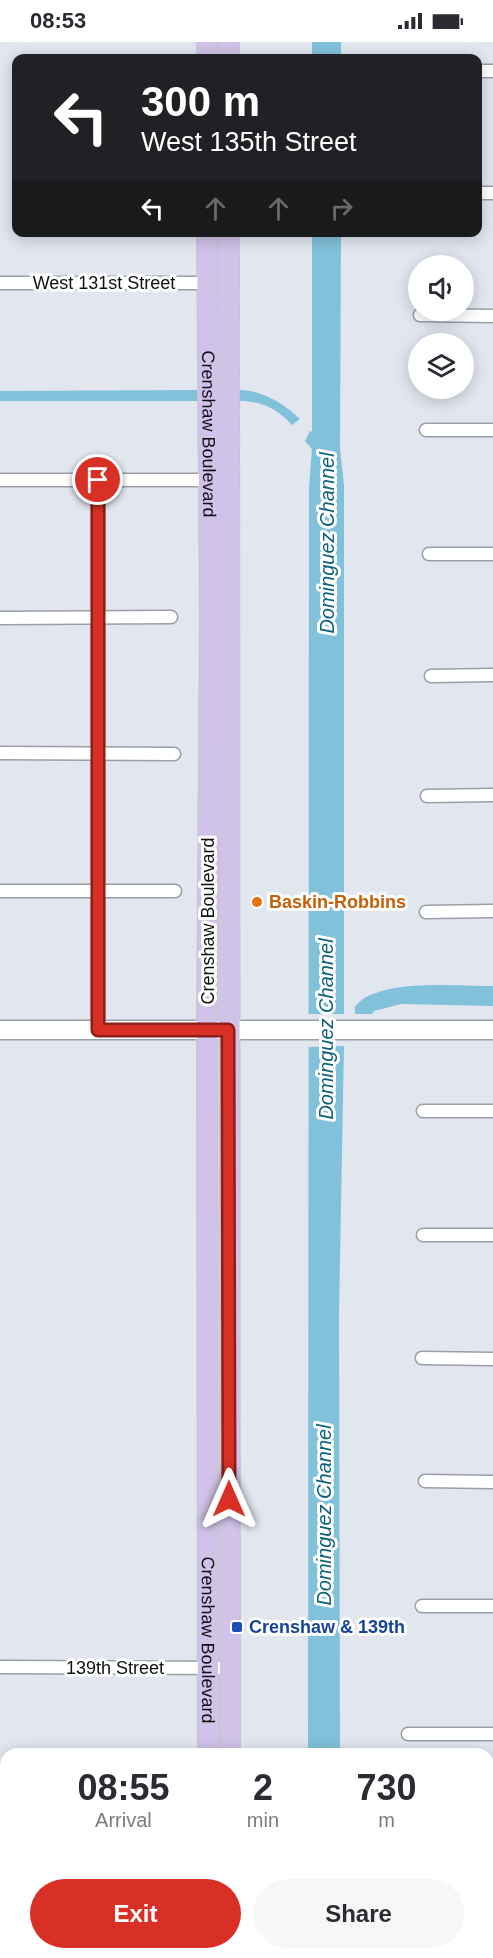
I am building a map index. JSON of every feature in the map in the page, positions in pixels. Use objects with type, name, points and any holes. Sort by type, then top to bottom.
[{"type":"main road","name":"Crenshaw Boulevard","points":[[207,237],[209,480],[208,1748]]},
{"type":"main road","name":"Crenshaw Boulevard","points":[[229,237],[230,1748]]},
{"type":"main road","points":[[207,283],[228,283]]},
{"type":"main road","points":[[208,1193],[229,1193]]},
{"type":"main road","points":[[209,1432],[230,1432]]},
{"type":"street","name":"West 131st Street","points":[[0,282],[207,283]]},
{"type":"street","points":[[474,315],[493,315]]},
{"type":"street","points":[[426,430],[493,430]]},
{"type":"street","points":[[0,480],[229,479]]},
{"type":"street","points":[[98,480],[98,1030]]},
{"type":"street","points":[[429,554],[493,554]]},
{"type":"street","points":[[0,618],[171,617]]},
{"type":"street","points":[[431,676],[493,675]]},
{"type":"street","points":[[0,753],[174,754]]},
{"type":"street","points":[[427,796],[493,795]]},
{"type":"street","points":[[0,891],[176,891]]},
{"type":"street","points":[[426,912],[493,911]]},
{"type":"street","points":[[0,1030],[493,1030]]},
{"type":"street","points":[[423,1111],[493,1112]]},
{"type":"street","points":[[423,1235],[493,1236]]},
{"type":"street","points":[[422,1358],[493,1359]]},
{"type":"street","points":[[425,1480],[493,1482]]},
{"type":"street","points":[[422,1606],[493,1606]]},
{"type":"street","name":"139th Street","points":[[0,1667],[230,1668]]},
{"type":"street","points":[[408,1734],[493,1734]]},
{"type":"water","points":[[312,42],[341,42],[341,54],[312,54]]},
{"type":"water","name":"Dominguez Channel","points":[[312,237],[341,237],[340,448],[344,486],[344,1018],[368,996],[382,991],[413,986],[493,986],[493,1006],[401,1004],[374,1011],[344,1045],[339,1314],[340,1748],[308,1748],[309,487],[312,449],[305,441],[310,431],[312,432]]},
{"type":"water","points":[[197,390],[198,401],[0,401],[0,391]]},
{"type":"water","points":[[240,390],[273,399],[300,419],[292,425],[281,414],[269,407],[255,402],[240,401]]},
{"type":"pier","points":[[355,1006],[355,1014],[372,1014],[348,1046],[308,1047],[308,1014],[348,1014]]},
{"type":"place","name":"Baskin-Robbins","points":[[257,902]]},
{"type":"place","name":"Crenshaw & 139th","points":[[237,1627]]},
{"type":"route","points":[[98,480],[98,1030],[228,1030],[229,1499]]}]
